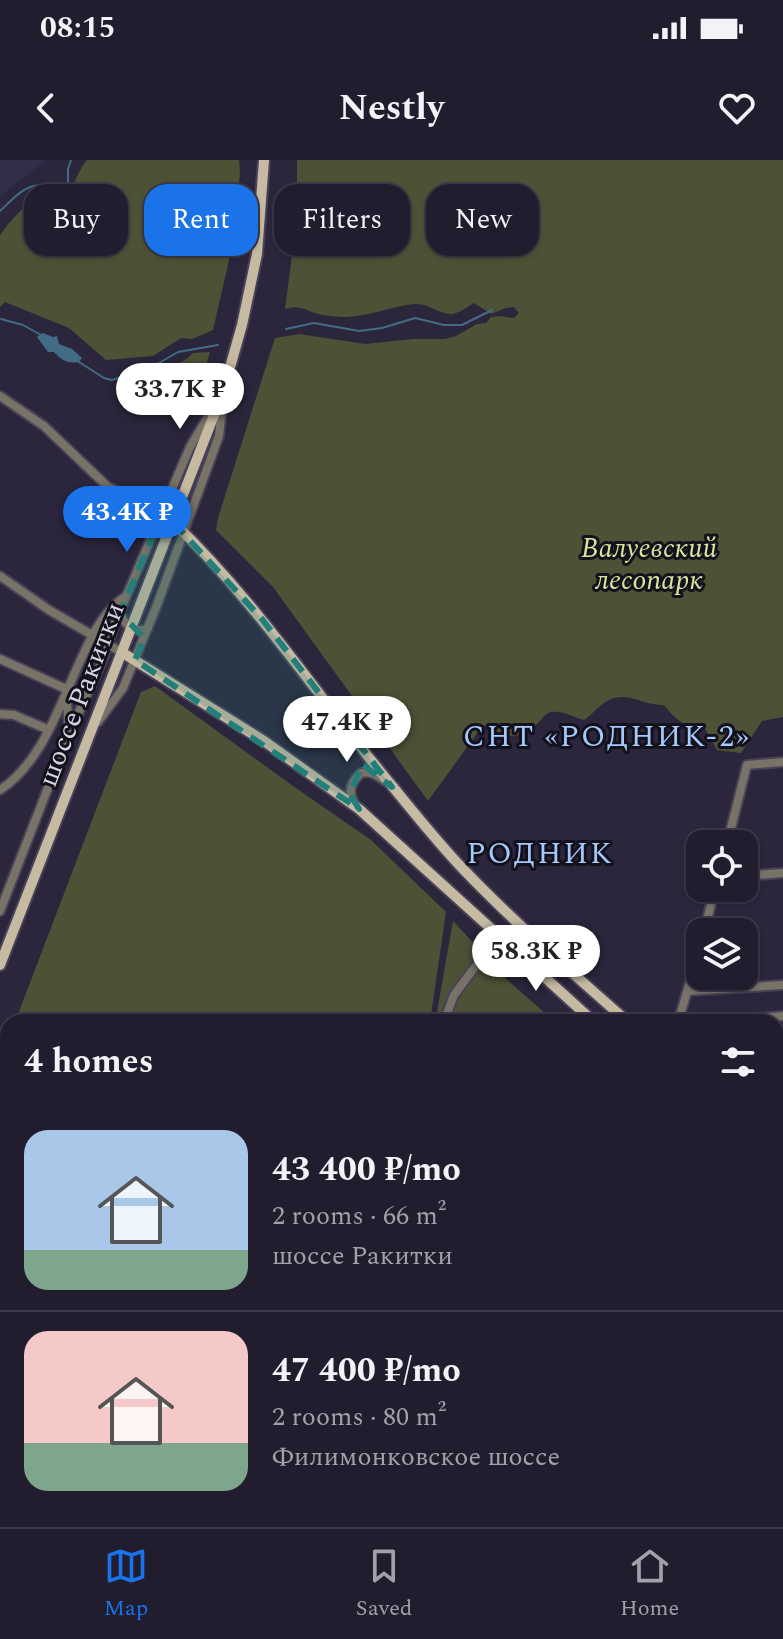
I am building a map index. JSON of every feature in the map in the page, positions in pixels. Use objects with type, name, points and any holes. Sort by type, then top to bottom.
[{"type":"main road","name":"шоссе Ракитки","points":[[0,965],[223,392],[242,325],[257,254],[264,160]]},
{"type":"main road","points":[[173,522],[264,621],[392,787],[464,869],[546,950],[619,1014]]},
{"type":"main road","points":[[123,653],[264,741],[359,809],[585,1014]]},
{"type":"street","points":[[0,911],[69,734],[162,511],[190,447],[223,392]]},
{"type":"street","points":[[92,729],[123,688],[148,628],[219,436],[223,392]]},
{"type":"street","points":[[0,396],[44,426],[108,487],[151,502],[173,522]]},
{"type":"street","points":[[151,502],[172,489]]},
{"type":"street","points":[[151,502],[157,525]]},
{"type":"street","points":[[157,525],[173,522]]},
{"type":"street","points":[[0,576],[49,610],[123,653]]},
{"type":"street","points":[[0,790],[23,771],[49,730],[93,634],[114,603],[127,596]]},
{"type":"street","points":[[120,613],[132,629],[139,631],[148,628]]},
{"type":"street","points":[[0,659],[66,689]]},
{"type":"street","points":[[127,680],[138,673],[157,674]]},
{"type":"street","points":[[66,689],[69,734]]},
{"type":"street","points":[[0,714],[14,715],[49,730]]},
{"type":"street","points":[[731,830],[747,765],[783,762]]},
{"type":"street","points":[[359,809],[350,794],[351,785],[361,773],[375,774],[392,787]]},
{"type":"street","points":[[758,875],[783,873]]},
{"type":"street","points":[[447,1014],[454,995],[501,938]]},
{"type":"street","points":[[681,1014],[688,991],[783,985]]},
{"type":"highlighted area","points":[[173,522],[262,619],[392,787],[362,764],[350,794],[359,809],[135,660],[144,638],[120,613],[157,525]]},
{"type":"shaded area","points":[[0,160],[47,160],[0,196]]},
{"type":"green space","points":[[87,160],[239,160],[239,184],[144,184],[144,256],[230,256],[213,330],[192,339],[181,338],[153,356],[106,360],[69,328],[5,302],[0,307],[0,235],[24,207],[24,256],[128,256],[128,184],[73,184]]},
{"type":"green space","name":"Валуевский лесопарк","points":[[297,160],[783,160],[783,717],[762,721],[741,753],[717,750],[704,727],[681,722],[664,705],[616,698],[605,702],[584,720],[560,712],[549,713],[530,730],[517,735],[504,735],[483,725],[428,801],[273,587],[216,530],[275,338],[299,334],[365,344],[445,339],[486,323],[491,317],[514,318],[519,313],[514,307],[491,314],[474,303],[452,314],[420,304],[347,317],[323,315],[298,307],[285,309],[292,256],[410,256],[410,184],[297,184]]},
{"type":"green space","points":[[210,352],[196,401],[182,422],[170,394],[156,374],[193,353]]},
{"type":"green space","points":[[155,686],[371,840],[446,912],[431,1014],[18,1014],[141,692]]},
{"type":"green space","points":[[453,921],[482,952],[449,996],[442,1014],[437,1012]]},
{"type":"green space","points":[[486,961],[546,1014],[451,1014],[474,974]]},
{"type":"water","points":[[43,333],[57,336],[59,344],[72,349],[82,358],[79,362],[68,362],[54,352],[48,352],[37,337]]},
{"type":"waterway","points":[[0,211],[28,188],[66,184],[71,160]]},
{"type":"waterway","points":[[286,329],[314,323],[359,331],[415,318],[444,325],[462,325],[492,310]]},
{"type":"waterway","points":[[1,319],[23,325],[41,335]]},
{"type":"waterway","points":[[79,362],[112,380],[159,363],[178,352],[218,345]]},
{"type":"district","name":"СНТ «РОДНИК-2»","points":[[607,736]]},
{"type":"district","name":"РОДНИК","points":[[540,853]]}]
